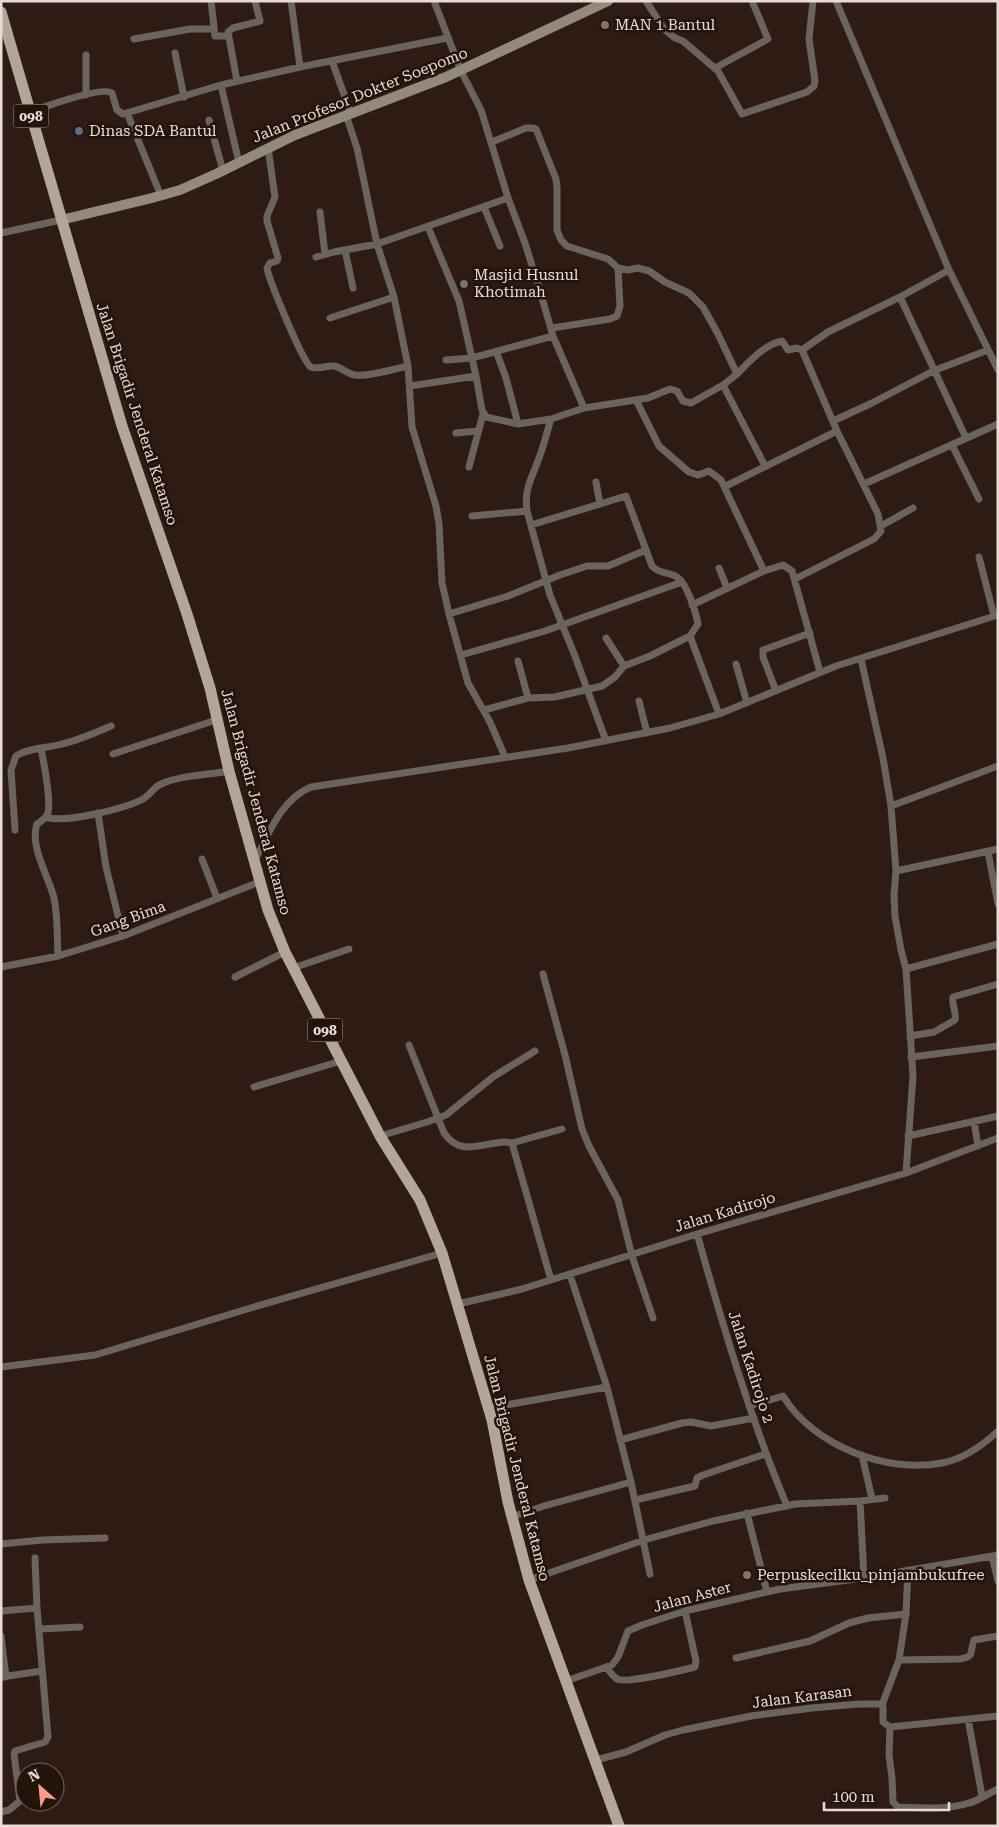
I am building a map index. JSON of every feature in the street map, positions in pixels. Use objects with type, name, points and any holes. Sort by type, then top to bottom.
[{"type":"main road","name":"Jalan Profesor Dokter Soepomo","points":[[62,220],[180,190],[268,148],[461,71],[608,1]]},
{"type":"main road","name":"098","points":[[1,12],[62,220]]},
{"type":"main road","name":"Jalan Brigadir Jenderal Katamso","points":[[62,220],[122,426],[187,614],[210,688],[229,771],[268,910],[285,952],[340,1061],[380,1136],[420,1200],[442,1253],[489,1408],[512,1517],[528,1580],[619,1826]]},
{"type":"street","points":[[211,1],[214,35],[216,37],[228,36]]},
{"type":"street","points":[[237,81],[228,36],[229,30],[260,21],[255,1]]},
{"type":"street","points":[[291,1],[300,67]]},
{"type":"street","points":[[434,1],[461,71],[481,110],[508,198],[525,243],[553,336],[584,408]]},
{"type":"street","points":[[646,1],[664,29],[715,68],[742,114],[806,92],[814,86],[816,81],[809,39],[813,1]]},
{"type":"street","points":[[715,68],[768,39],[752,1]]},
{"type":"street","points":[[836,1],[949,270],[998,370]]},
{"type":"street","points":[[134,39],[190,29],[214,29]]},
{"type":"street","points":[[30,112],[86,95],[110,91],[118,111],[122,114],[237,81],[447,38]]},
{"type":"street","points":[[175,53],[184,97]]},
{"type":"street","points":[[86,56],[86,95]]},
{"type":"street","points":[[332,61],[349,115],[377,244],[394,297],[408,366],[410,409],[415,440],[436,506],[439,524],[442,583],[449,614],[468,683],[484,710],[505,757]]},
{"type":"street","points":[[221,85],[238,163]]},
{"type":"street","points":[[127,113],[161,196]]},
{"type":"street","points":[[209,120],[223,171]]},
{"type":"street","points":[[492,142],[526,128],[536,129],[556,179],[556,226],[559,237],[568,246],[608,260],[618,268],[628,270],[638,268],[649,271],[665,282],[689,292],[703,307],[737,374]]},
{"type":"street","points":[[268,148],[275,197],[267,216],[267,221],[278,258],[266,268],[300,351],[311,367],[335,366],[356,375],[408,366]]},
{"type":"street","points":[[316,258],[325,254],[377,244],[508,198]]},
{"type":"street","points":[[484,207],[500,246]]},
{"type":"street","points":[[320,212],[325,254]]},
{"type":"street","points":[[1,233],[62,220]]},
{"type":"street","points":[[428,227],[459,301],[483,414],[469,467]]},
{"type":"street","points":[[345,250],[353,288]]},
{"type":"street","points":[[552,328],[610,319],[617,316],[620,306],[618,268]]},
{"type":"street","points":[[802,350],[828,332],[900,297],[949,270]]},
{"type":"street","points":[[330,318],[394,297]]},
{"type":"street","points":[[900,297],[966,438]]},
{"type":"street","points":[[446,360],[472,358],[553,336]]},
{"type":"street","points":[[483,414],[488,418],[518,424],[551,419],[584,408],[648,398],[670,389],[677,392],[683,401],[691,402],[723,384],[777,342],[782,342],[788,350],[797,348],[802,350],[837,431],[876,509],[881,526],[880,533],[874,538],[795,579]]},
{"type":"street","points":[[833,420],[872,403],[933,371],[988,350]]},
{"type":"street","points":[[496,351],[506,378],[518,424]]},
{"type":"street","points":[[410,386],[476,376]]},
{"type":"street","points":[[723,384],[765,466]]},
{"type":"street","points":[[636,400],[659,446],[689,472],[698,475],[712,471],[726,486],[764,571]]},
{"type":"street","points":[[551,419],[528,487],[527,511],[550,595],[606,741]]},
{"type":"street","points":[[864,484],[998,424]]},
{"type":"street","points":[[456,433],[478,431]]},
{"type":"street","points":[[726,486],[837,431]]},
{"type":"street","points":[[952,445],[979,499]]},
{"type":"street","points":[[596,482],[600,504]]},
{"type":"street","points":[[484,710],[528,698],[555,697],[602,686],[611,680],[624,666],[650,656],[690,636],[698,624],[682,582],[678,577],[654,569],[627,497],[624,496],[531,524]]},
{"type":"street","points":[[881,526],[913,508]]},
{"type":"street","points":[[472,516],[527,511]]},
{"type":"street","points":[[449,614],[508,596],[587,566],[608,566],[646,550]]},
{"type":"street","points":[[253,862],[287,804],[304,790],[321,785],[606,741],[679,726],[719,714],[820,672],[996,615],[979,557]]},
{"type":"street","points":[[692,606],[764,571],[783,565],[790,568],[795,579],[820,672]]},
{"type":"street","points":[[719,568],[727,588]]},
{"type":"street","points":[[461,655],[545,632],[682,582]]},
{"type":"street","points":[[776,691],[763,657],[763,650],[810,633]]},
{"type":"street","points":[[690,636],[719,714]]},
{"type":"street","points":[[606,638],[624,666]]},
{"type":"street","points":[[861,659],[883,758],[891,806],[896,871],[895,916],[900,950],[906,968],[912,1084],[906,1172]]},
{"type":"street","points":[[518,661],[528,698]]},
{"type":"street","points":[[736,664],[747,703]]},
{"type":"street","points":[[638,700],[647,733]]},
{"type":"street","points":[[113,754],[216,720]]},
{"type":"street","points":[[16,830],[11,770],[16,756],[22,752],[75,740],[111,726]]},
{"type":"street","points":[[41,749],[46,772],[49,811],[46,817],[38,824],[36,834],[40,860],[50,883],[55,904],[58,956]]},
{"type":"street","points":[[891,806],[998,766]]},
{"type":"street","points":[[46,817],[55,820],[67,820],[98,813],[143,799],[160,784],[229,771]]},
{"type":"street","points":[[98,813],[106,866],[123,936]]},
{"type":"street","points":[[896,871],[998,849]]},
{"type":"street","points":[[988,852],[998,904]]},
{"type":"street","points":[[202,859],[217,898]]},
{"type":"street","name":"Gang Bima","points":[[1,967],[58,956],[123,936],[259,882]]},
{"type":"street","points":[[906,968],[998,944]]},
{"type":"street","points":[[293,968],[349,949]]},
{"type":"street","points":[[235,977],[285,952]]},
{"type":"street","points":[[542,974],[565,1055],[582,1129],[618,1200],[632,1256],[653,1318]]},
{"type":"street","points":[[910,1036],[934,1032],[955,1020],[953,997],[998,984]]},
{"type":"street","points":[[409,1045],[438,1119],[449,1140],[460,1147],[467,1148],[503,1142],[512,1143],[562,1129]]},
{"type":"street","points":[[911,1057],[998,1046]]},
{"type":"street","points":[[380,1136],[446,1115],[493,1077],[535,1051]]},
{"type":"street","points":[[254,1087],[340,1061]]},
{"type":"street","points":[[908,1136],[998,1116]]},
{"type":"street","points":[[974,1122],[978,1146]]},
{"type":"street","name":"Jalan Kadirojo","points":[[458,1304],[513,1292],[697,1234],[906,1172],[998,1138]]},
{"type":"street","points":[[512,1143],[551,1280]]},
{"type":"street","name":"Jalan Kadirojo 2","points":[[697,1234],[719,1312],[765,1454],[786,1506]]},
{"type":"street","points":[[1,1367],[95,1355],[442,1253]]},
{"type":"street","points":[[570,1275],[608,1387],[631,1482],[650,1574]]},
{"type":"street","points":[[489,1408],[608,1387]]},
{"type":"street","points":[[750,1406],[783,1396],[804,1423],[829,1441],[862,1455],[899,1463],[924,1465],[943,1463],[959,1458],[974,1451],[998,1431]]},
{"type":"street","points":[[620,1440],[682,1423],[691,1422],[711,1426],[754,1418]]},
{"type":"street","points":[[635,1500],[695,1486],[697,1478],[703,1474],[765,1454]]},
{"type":"street","points":[[862,1455],[872,1499]]},
{"type":"street","points":[[512,1517],[544,1506],[631,1482]]},
{"type":"street","points":[[528,1580],[644,1540],[747,1513],[786,1506],[885,1498]]},
{"type":"street","points":[[860,1501],[864,1578]]},
{"type":"street","points":[[747,1513],[766,1592]]},
{"type":"street","points":[[1,1544],[42,1540],[105,1538]]},
{"type":"street","points":[[995,1555],[998,1581]]},
{"type":"street","name":"Jalan Aster","points":[[606,1667],[612,1665],[618,1657],[628,1631],[642,1624],[685,1611],[766,1592],[864,1578],[995,1555]]},
{"type":"street","points":[[1,1812],[14,1807],[20,1801],[15,1751],[45,1742],[48,1737],[37,1608],[35,1558]]},
{"type":"street","points":[[908,1570],[906,1614],[899,1660],[882,1705],[882,1719],[885,1724],[890,1727],[998,1716]]},
{"type":"street","points":[[1,1610],[37,1608]]},
{"type":"street","points":[[566,1681],[606,1667],[615,1677],[622,1680],[665,1674],[695,1667],[696,1661],[685,1611]]},
{"type":"street","points":[[736,1658],[810,1641],[848,1623],[868,1618],[906,1614]]},
{"type":"street","points":[[40,1629],[80,1627]]},
{"type":"street","points":[[1,1636],[4,1677],[42,1671]]},
{"type":"street","points":[[899,1660],[968,1658],[971,1654],[974,1640],[998,1636]]},
{"type":"street","name":"Jalan Karasan","points":[[596,1760],[626,1752],[665,1735],[751,1716],[859,1704],[882,1705]]},
{"type":"street","points":[[968,1719],[982,1796]]},
{"type":"street","points":[[890,1727],[889,1755],[892,1778],[892,1802],[898,1807],[930,1808],[960,1805],[971,1803],[998,1789]]},
{"type":"place","name":"MAN 1 Bantul","points":[[605,25]]},
{"type":"place","name":"Dinas SDA Bantul","points":[[79,131]]},
{"type":"place","name":"Masjid Husnul Khotimah","points":[[464,284]]},
{"type":"place","name":"Perpuskecilku_pinjambukufree","points":[[747,1575]]}]
